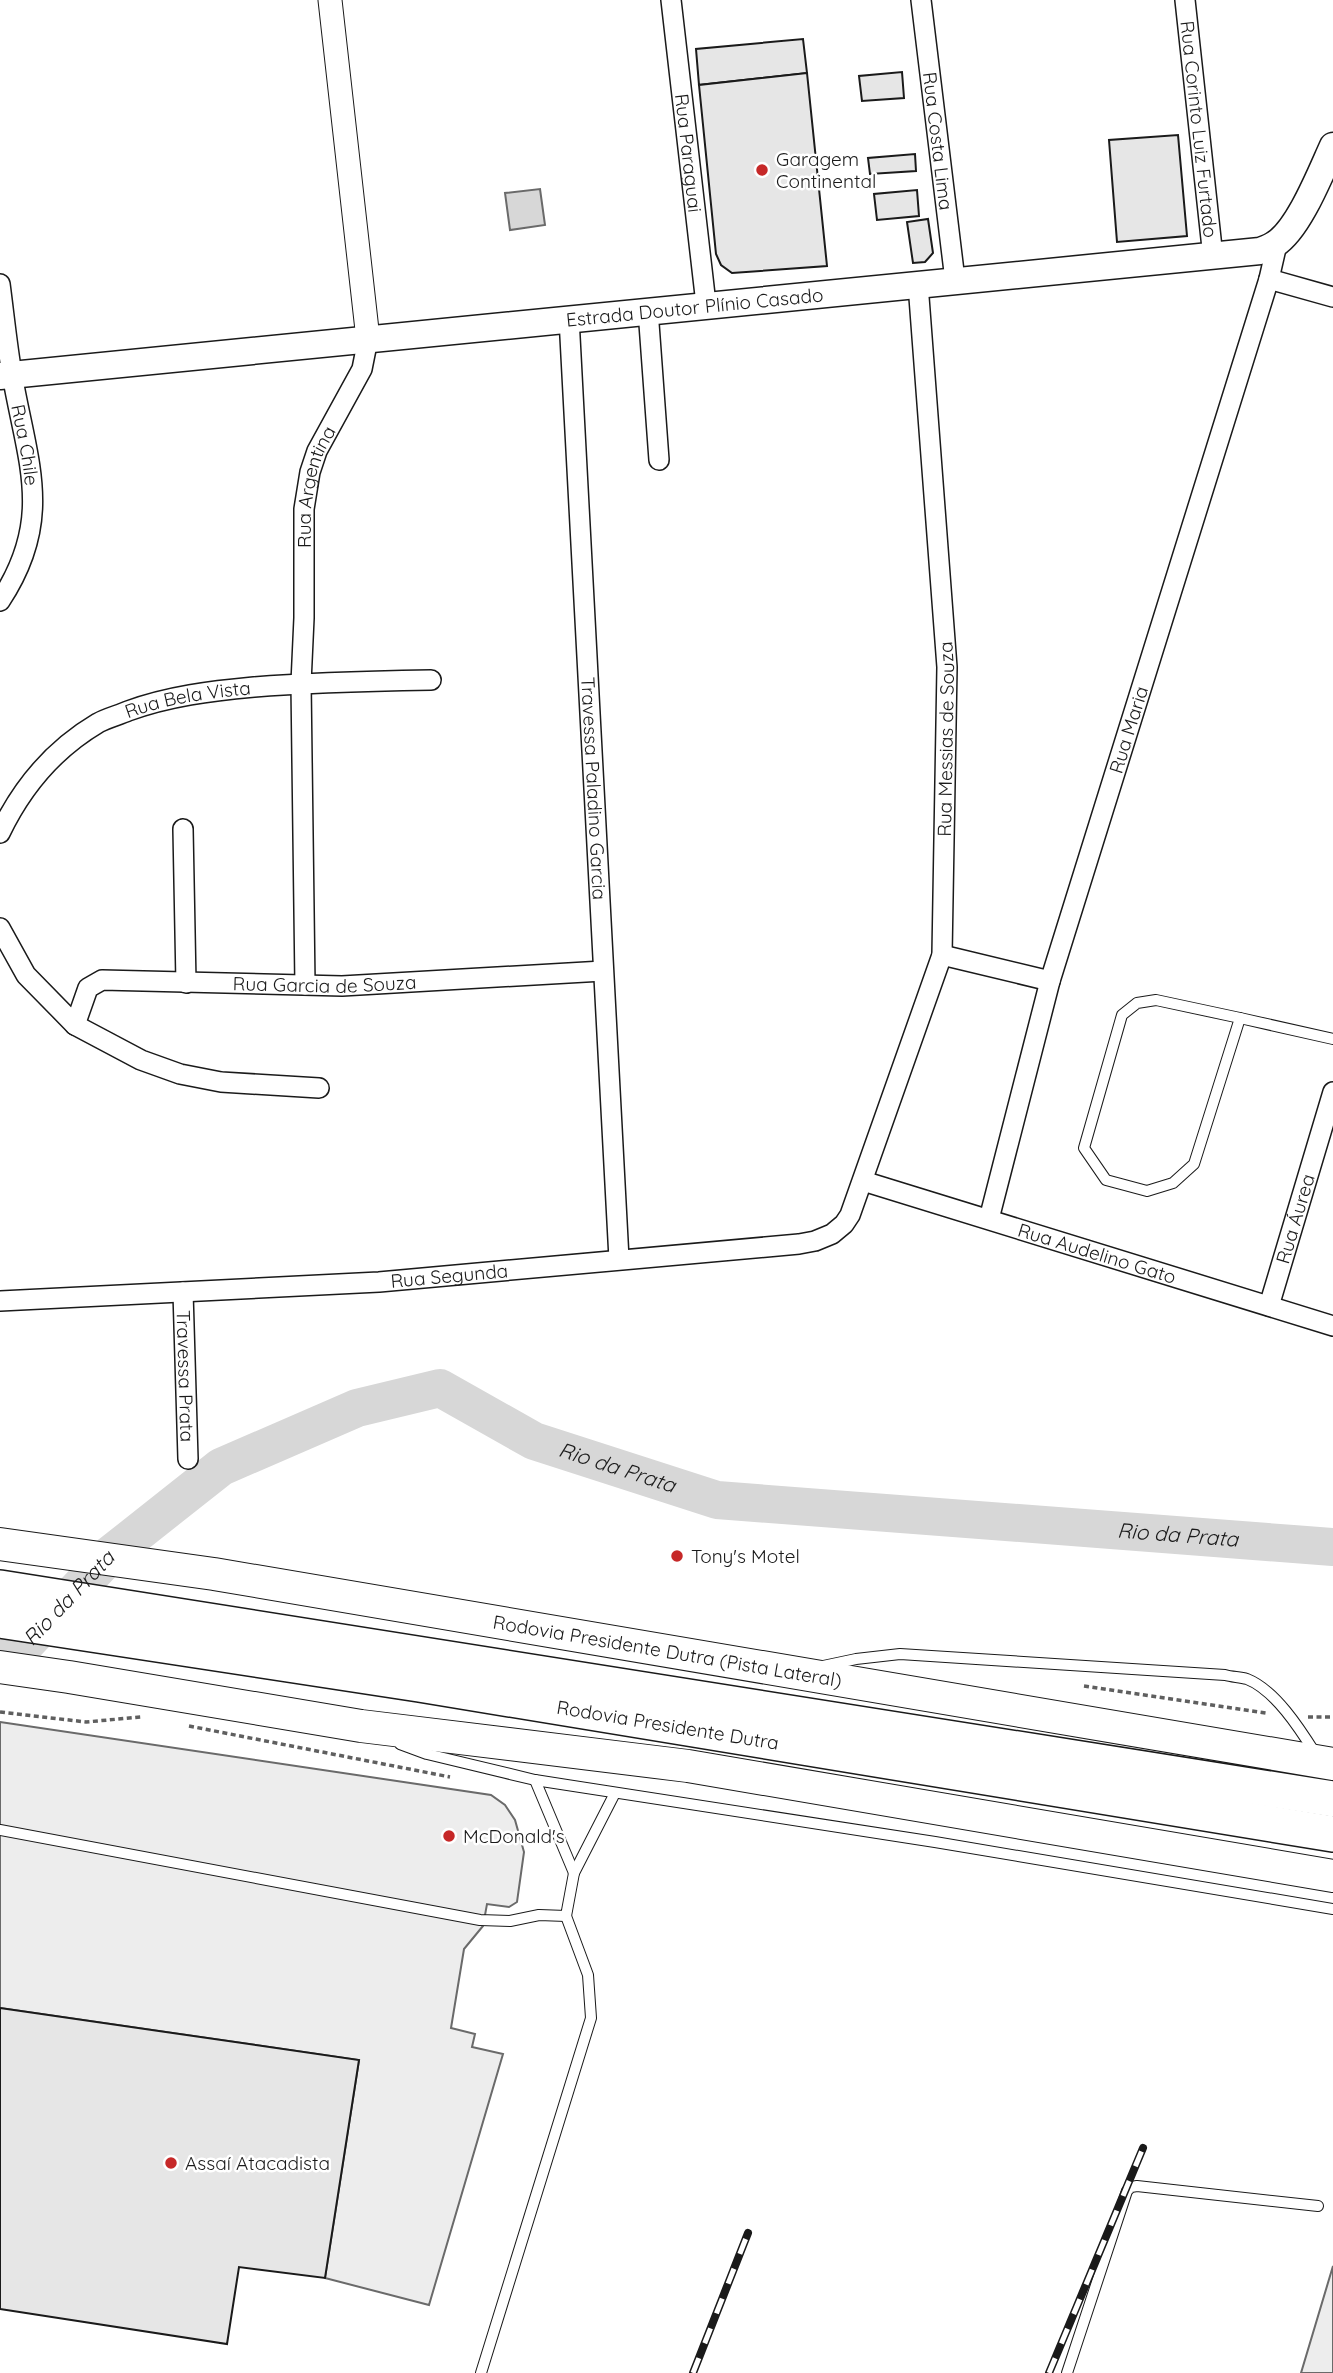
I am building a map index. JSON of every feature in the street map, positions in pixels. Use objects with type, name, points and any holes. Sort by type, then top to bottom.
[{"type":"highway","name":"Rodovia Presidente Dutra (Pista Lateral)","points":[[0,1544],[214,1574],[1327,1763]]},
{"type":"highway","name":"Rodovia Presidente Dutra","points":[[0,1588],[127,1624],[474,1693],[1333,1834]]},
{"type":"highway","name":"Rodovia Presidente Dutra","points":[[0,1620],[127,1624],[1333,1799]]},
{"type":"highway","points":[[0,1667],[361,1726],[688,1766],[1333,1876]]},
{"type":"main road","points":[[1277,244],[1295,222],[1310,196],[1333,146]]},
{"type":"main road","name":"Estrada Doutor Plínio Casado","points":[[6,375],[706,304],[1213,257],[1260,251],[1277,244]]},
{"type":"street","name":"Rua Argentina","points":[[305,985],[301,683],[306,495],[317,451],[362,369],[368,339],[330,0]]},
{"type":"street","name":"Rua Paraguai","points":[[671,0],[706,304]]},
{"type":"street","name":"Rua Costa Lima","points":[[921,0],[955,280]]},
{"type":"street","name":"Rua Corinto Luiz Furtado","points":[[1185,0],[1213,257]]},
{"type":"street","name":"Rua Maria","points":[[989,1219],[1050,981],[1269,279],[1277,244]]},
{"type":"street","points":[[1269,279],[1333,297]]},
{"type":"street","name":"Rua Chile","points":[[0,284],[6,375],[30,459],[32,520],[30,538],[22,559],[13,581],[0,601]]},
{"type":"street","name":"Rua Messias de Souza","points":[[863,1181],[942,955],[947,667],[918,284]]},
{"type":"street","points":[[648,310],[659,460]]},
{"type":"street","name":"Travessa Paladino Garcia","points":[[569,318],[620,1259]]},
{"type":"street","name":"Rua Bela Vista","points":[[0,833],[13,805],[35,776],[64,747],[100,722],[156,701],[205,692],[301,683],[431,680]]},
{"type":"street","points":[[183,830],[186,983]]},
{"type":"street","points":[[0,928],[26,975],[75,1025],[141,1060],[180,1074],[221,1082],[319,1088]]},
{"type":"street","points":[[942,955],[1050,981]]},
{"type":"street","name":"Rua Garcia de Souza","points":[[75,1025],[88,988],[102,980],[342,986],[603,971]]},
{"type":"street","name":"Rua Áurea","points":[[1269,1306],[1333,1093]]},
{"type":"street","name":"Rua Audelino Gato","points":[[863,1181],[1333,1326]]},
{"type":"street","name":"Rua Segunda","points":[[0,1301],[379,1282],[814,1241],[832,1234],[844,1224],[863,1181]]},
{"type":"street","name":"Travessa Prata","points":[[183,1292],[188,1459]]},
{"type":"lane","points":[[1240,1018],[1194,1164],[1173,1183],[1147,1191],[1107,1180],[1084,1148],[1122,1015],[1137,1003],[1156,1000],[1240,1018],[1333,1039]]},
{"type":"lane","points":[[796,1672],[856,1659],[900,1654],[1225,1675],[1248,1680],[1276,1700],[1327,1763]]},
{"type":"lane","points":[[361,1726],[427,1754],[535,1780],[935,1842],[1333,1909]]},
{"type":"lane","points":[[535,1780],[574,1873]]},
{"type":"lane","points":[[481,2373],[591,2018],[588,1975],[566,1916],[574,1873],[615,1793]]},
{"type":"lane","points":[[0,1830],[480,1920],[510,1921],[539,1915],[566,1916]]},
{"type":"lane","points":[[1067,2373],[1120,2210],[1131,2187],[1318,2206]]},
{"type":"path","points":[[1084,1686],[1289,1716],[1333,1717]]},
{"type":"path","points":[[0,1712],[86,1722],[145,1717]]},
{"type":"path","points":[[186,1725],[459,1779]]},
{"type":"shaded area","points":[[540,189],[545,225],[510,230],[505,193]]},
{"type":"shaded area","points":[[0,1722],[491,1795],[505,1805],[515,1820],[524,1852],[517,1902],[509,1907],[487,1904],[483,1926],[464,1949],[451,2028],[475,2034],[472,2047],[503,2054],[429,2305],[325,2278],[359,2060],[0,2008]]},
{"type":"shaded area","points":[[1333,2266],[1333,2373],[1301,2373]]},
{"type":"building","points":[[803,39],[807,73],[699,85],[696,49]]},
{"type":"building","points":[[902,72],[904,98],[862,101],[859,76]]},
{"type":"building","name":"Garagem Continental","points":[[807,73],[827,266],[732,273],[721,265],[716,254],[699,85]]},
{"type":"building","points":[[1178,135],[1187,236],[1117,242],[1109,140]]},
{"type":"building","points":[[915,154],[916,171],[870,174],[868,158]]},
{"type":"building","points":[[917,190],[919,216],[877,220],[874,194]]},
{"type":"building","points":[[928,219],[933,253],[925,262],[913,263],[907,222]]},
{"type":"building","name":"Assaí Atacadista","points":[[0,2008],[359,2060],[325,2278],[239,2267],[227,2344],[0,2309]]},
{"type":"waterway","name":"Rio da Prata","points":[[0,1655],[16,1654],[111,1554],[221,1467],[357,1408],[440,1388],[534,1441],[717,1500],[1333,1547]]},
{"type":"railway","points":[[1049,2373],[1143,2148]]},
{"type":"railway","points":[[693,2373],[748,2233]]},
{"type":"place","name":"Garagem Continental","points":[[762,170]]},
{"type":"place","name":"Tony's Motel","points":[[677,1556]]},
{"type":"place","name":"McDonald's","points":[[449,1836]]},
{"type":"place","name":"Assaí Atacadista","points":[[171,2163]]}]
